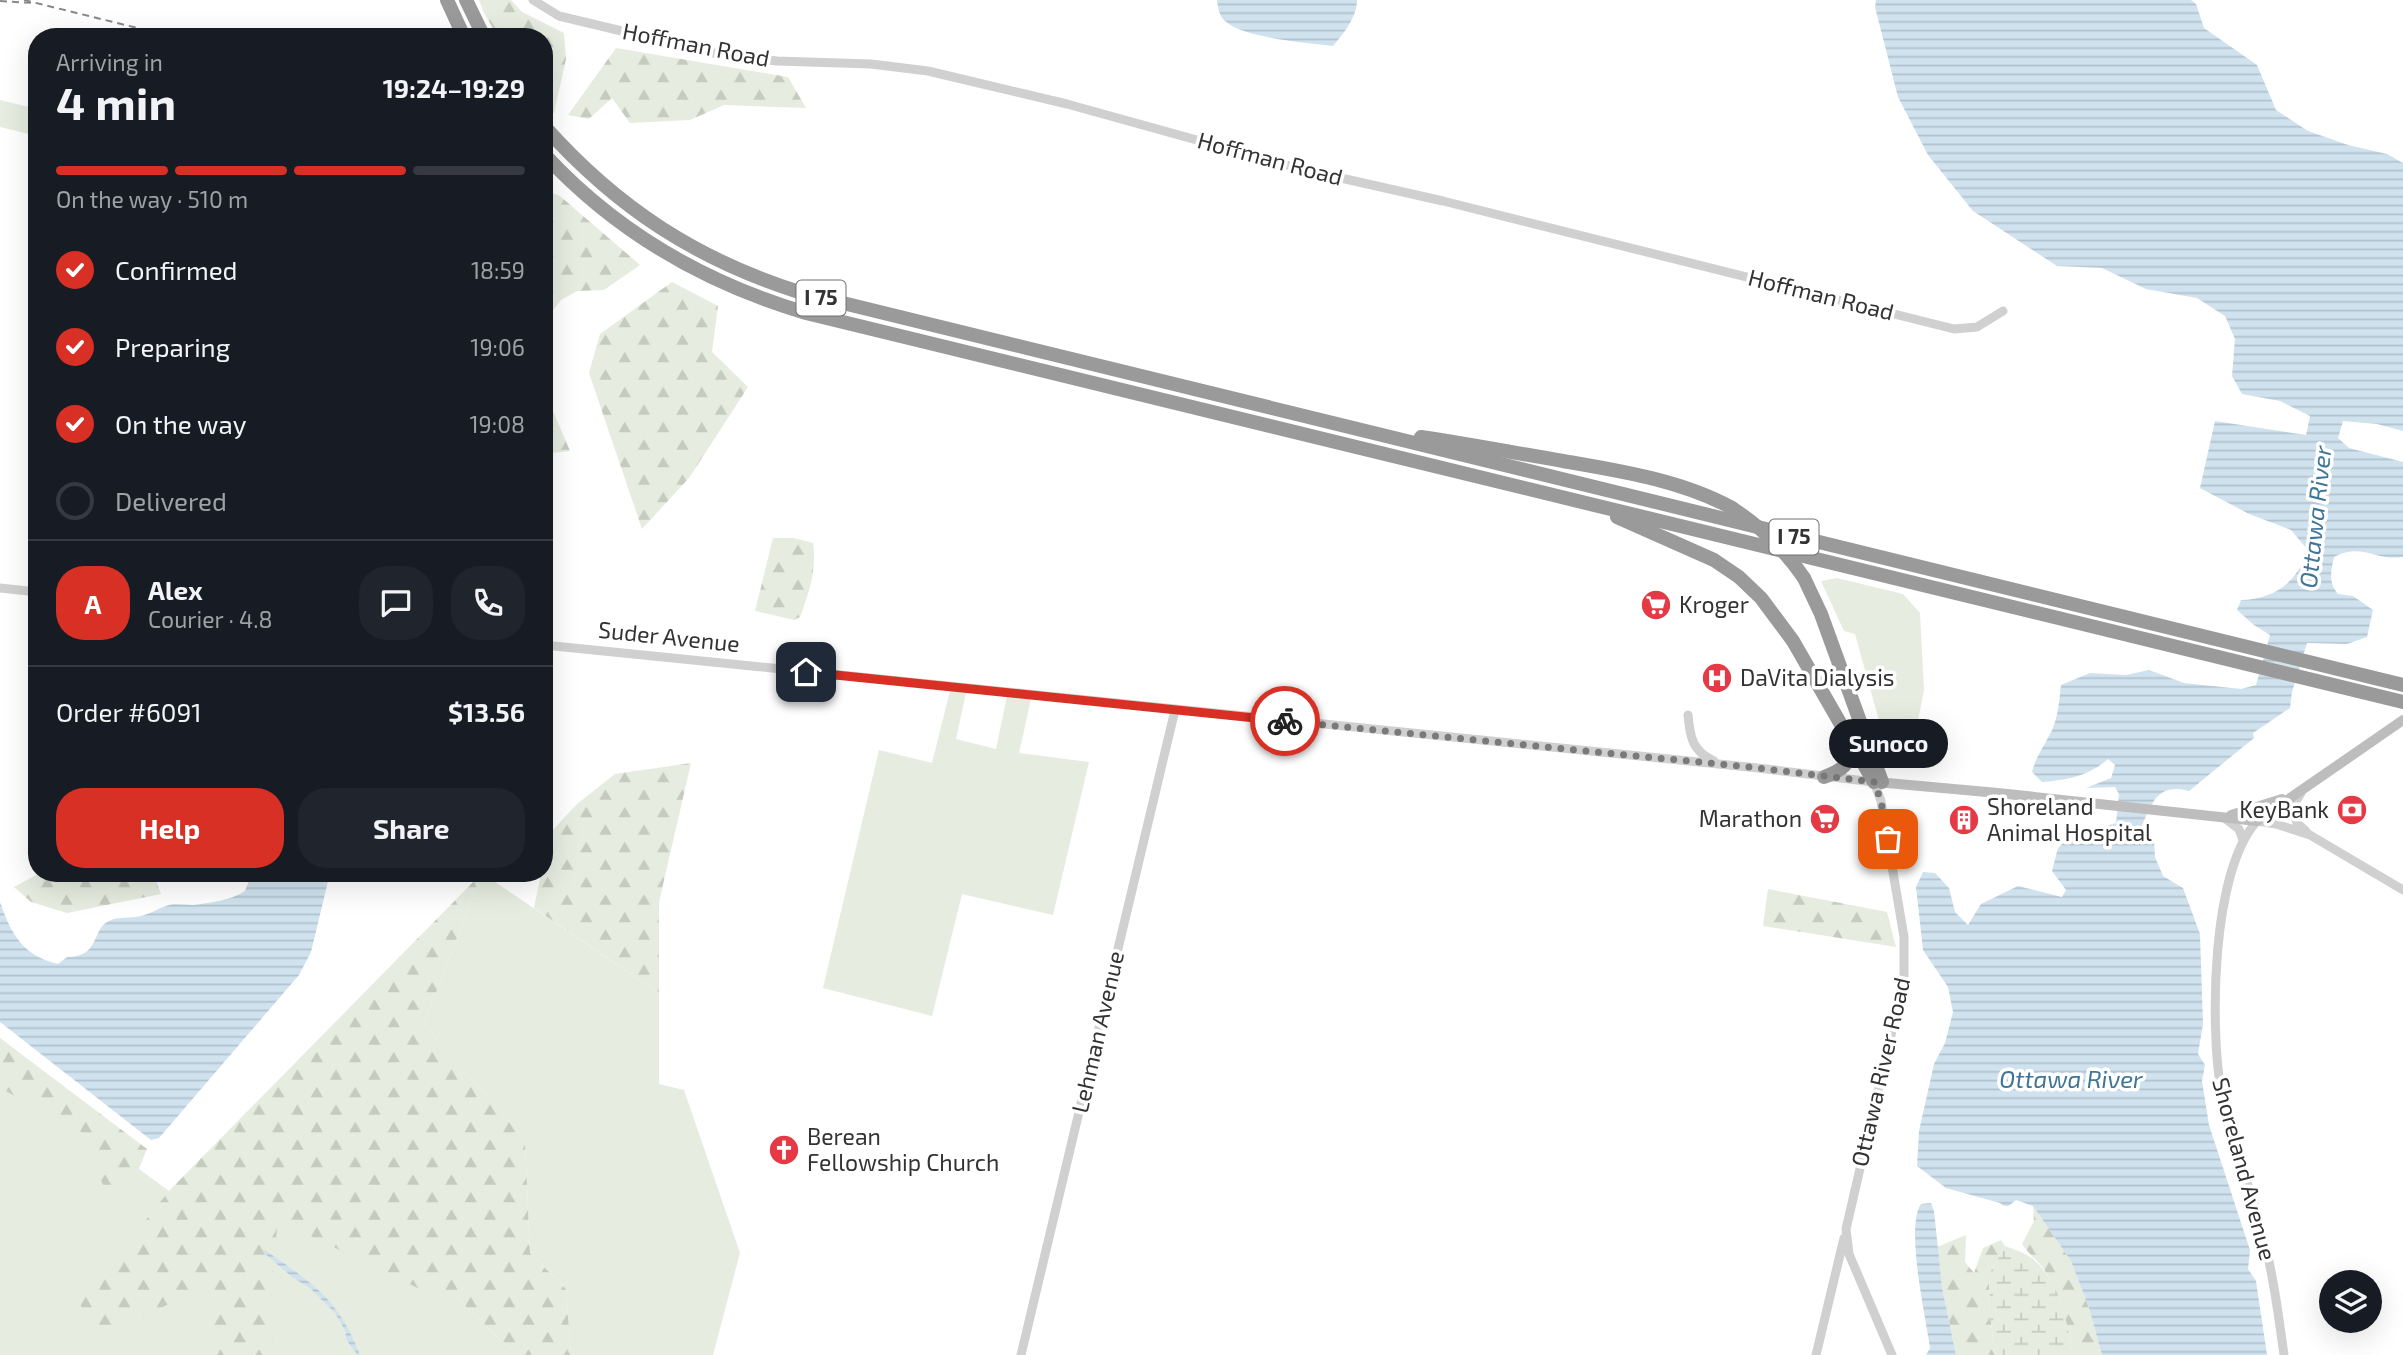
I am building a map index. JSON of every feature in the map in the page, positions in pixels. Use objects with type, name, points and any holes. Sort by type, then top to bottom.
[{"type":"highway","points":[[447,0],[460,28]]},
{"type":"highway","points":[[466,0],[480,28]]},
{"type":"highway","name":"I 75","points":[[553,136],[613,195],[670,235],[726,265],[780,286],[2403,685]]},
{"type":"highway","name":"I 75","points":[[553,163],[594,202],[649,243],[699,272],[762,299],[867,329],[2403,702]]},
{"type":"highway","points":[[1326,422],[1620,472],[1692,490],[1732,508],[1758,526],[1779,546],[1804,578],[1821,614],[1878,782]]},
{"type":"highway","points":[[1584,502],[1704,555],[1747,584],[1768,605],[1788,633],[1851,744],[1878,782]]},
{"type":"highway","points":[[1824,777],[1844,767],[1850,757],[1851,744]]},
{"type":"main road","points":[[2257,821],[2403,720]]},
{"type":"main road","name":"Suder Avenue","points":[[1878,782],[2257,821]]},
{"type":"main road","points":[[2223,817],[2295,795]]},
{"type":"street","name":"Hoffman Road","points":[[533,0],[559,16],[722,55],[777,61],[898,66],[928,71],[1089,110],[1301,169],[1443,201],[1954,329],[1977,327],[2003,311]]},
{"type":"street","points":[[0,588],[28,591]]},
{"type":"street","name":"Suder Avenue","points":[[553,646],[1878,782]]},
{"type":"street","name":"Lehman Avenue","points":[[1021,1355],[1175,710]]},
{"type":"street","points":[[1688,715],[1689,732],[1696,750],[1726,765]]},
{"type":"street","name":"Ottawa River Road","points":[[1878,782],[1906,958],[1904,979],[1846,1229],[1847,1258],[1892,1355]]},
{"type":"street","points":[[2306,788],[2292,808],[2297,823],[2310,835]]},
{"type":"street","points":[[2223,817],[2239,829],[2243,840]]},
{"type":"street","name":"Suder Avenue","points":[[2257,821],[2310,835],[2403,890]]},
{"type":"street","name":"Shoreland Avenue","points":[[2257,821],[2243,840],[2223,904],[2218,933],[2218,1073],[2229,1126],[2266,1248],[2284,1355]]},
{"type":"street","points":[[1816,1355],[1837,1268],[1847,1258]]},
{"type":"green space","points":[[479,0],[511,0],[522,12],[564,33],[566,59],[554,113],[553,28],[493,28]]},
{"type":"green space","points":[[616,48],[788,77],[806,108],[724,105],[690,120],[630,123],[612,98],[589,119],[568,115]]},
{"type":"green space","points":[[0,100],[28,107],[28,134],[0,127]]},
{"type":"green space","points":[[553,193],[560,196],[640,265],[604,290],[577,291],[561,300],[553,310]]},
{"type":"green space","points":[[672,282],[718,306],[712,352],[748,387],[689,478],[642,529],[589,373],[600,334]]},
{"type":"green space","points":[[553,411],[570,451],[553,453]]},
{"type":"green space","points":[[773,538],[794,538],[813,543],[814,562],[809,590],[800,617],[794,620],[755,611]]},
{"type":"green space","points":[[1837,578],[1903,594],[1920,613],[1924,690],[1914,741],[1918,768],[1891,764],[1855,634],[1844,631],[1821,581]]},
{"type":"green space","points":[[950,691],[966,693],[956,739],[996,749],[1007,696],[1031,699],[1019,753],[1089,762],[1053,915],[962,894],[932,1016],[823,988],[879,750],[932,763]]},
{"type":"green space","points":[[691,763],[659,902],[659,993],[534,908],[539,882],[553,882],[553,830],[577,804],[615,774]]},
{"type":"green space","points":[[28,879],[28,882],[156,882],[161,894],[67,913],[31,902],[14,887]]},
{"type":"green space","points":[[473,882],[479,882],[424,1024],[525,1140],[530,1253],[566,1289],[571,1355],[521,1355],[500,1340],[456,1297],[434,1296],[278,1220],[269,1308],[274,1355],[206,1355],[217,1290],[181,1299],[99,1334],[79,1303],[169,1191]]},
{"type":"green space","points":[[479,882],[495,882],[659,993],[659,1084],[684,1090],[740,1253],[713,1355],[571,1355],[566,1289],[530,1253],[525,1140],[424,1024]]},
{"type":"green space","points":[[1768,889],[1887,912],[1896,947],[1763,926]]},
{"type":"green space","points":[[0,1038],[147,1149],[130,1190],[106,1193],[83,1133],[0,1088]]},
{"type":"green space","points":[[0,1067],[169,1191],[181,1299],[268,1205],[456,1297],[500,1340],[521,1355],[0,1355]]},
{"type":"green space","points":[[2033,1206],[2071,1261],[2089,1308],[2102,1355],[2073,1355],[2057,1293],[2044,1270],[2022,1244],[2034,1221]]},
{"type":"green space","points":[[1966,1235],[1965,1262],[1974,1273],[1983,1248],[2001,1240],[2005,1246],[1989,1274],[1995,1355],[1956,1355],[1937,1247]]},
{"type":"green space","points":[[2005,1246],[2030,1257],[2048,1276],[2060,1301],[2073,1355],[1995,1355],[1989,1274]]},
{"type":"water","points":[[1217,0],[1357,0],[1352,19],[1333,46],[1276,39],[1234,27],[1223,19]]},
{"type":"water","name":"Ottawa River","points":[[1876,0],[2191,0],[2196,4],[2204,28],[2257,65],[2276,110],[2308,131],[2348,145],[2387,154],[2403,163],[2403,431],[2377,424],[2343,421],[2338,438],[2349,448],[2403,462],[2403,557],[2384,557],[2353,551],[2334,557],[2331,572],[2335,590],[2338,594],[2353,596],[2373,610],[2367,637],[2347,644],[2307,643],[2292,692],[2290,708],[2253,733],[2254,738],[2189,791],[2170,790],[2158,796],[2142,826],[2154,840],[2155,857],[2163,876],[2183,888],[2200,934],[2203,1024],[2198,1054],[2205,1065],[2202,1081],[2209,1125],[2250,1250],[2248,1269],[2256,1281],[2267,1355],[2102,1355],[2089,1308],[2071,1261],[2033,1206],[2016,1200],[2005,1206],[1946,1188],[1917,1166],[1919,1131],[1934,1064],[1945,1043],[1953,1012],[1948,987],[1923,950],[1916,887],[1923,872],[1935,873],[1949,888],[1955,912],[1968,925],[1981,904],[2018,886],[2062,897],[2066,890],[2052,871],[2058,848],[2071,836],[2116,823],[2119,794],[2115,787],[2086,788],[2111,778],[2115,765],[2108,759],[2085,773],[2060,780],[2042,782],[2032,772],[2054,724],[2061,685],[2090,673],[2126,675],[2149,670],[2184,683],[2241,689],[2256,685],[2270,635],[2237,610],[2241,600],[2264,596],[2283,586],[2298,571],[2307,549],[2291,530],[2249,514],[2200,488],[2215,421],[2306,435],[2310,416],[2280,401],[2242,394],[2232,376],[2235,339],[2225,316],[2197,298],[2146,289],[2102,268],[2057,266],[1973,211],[1928,155],[1898,97],[1875,7]]},
{"type":"water","points":[[248,882],[328,882],[311,952],[299,975],[159,1138],[151,1140],[0,1022],[0,902],[20,942],[36,955],[58,964],[67,957],[85,953],[103,925],[109,921],[141,916],[169,905],[220,901],[245,891]]},
{"type":"water","points":[[1931,1203],[1942,1287],[1956,1355],[1926,1355],[1930,1348],[1918,1273],[1915,1232],[1921,1204]]},
{"type":"water","points":[[265,1250],[310,1283],[333,1306],[343,1319],[360,1355],[357,1355],[348,1341],[335,1313],[311,1289],[263,1252]]},
{"type":"railway","points":[[24,0],[138,28]]},
{"type":"railway","points":[[0,1],[33,3]]},
{"type":"way so far","points":[[1285,721],[1874,782],[1881,801],[1888,839]]},
{"type":"place","name":"Kroger","points":[[1656,605]]},
{"type":"place","name":"DaVita Dialysis","points":[[1717,678]]},
{"type":"place","name":"KeyBank","points":[[2352,810]]},
{"type":"place","name":"Marathon","points":[[1825,819]]},
{"type":"place","name":"Shoreland Animal Hospital","points":[[1964,820]]},
{"type":"place","name":"Sunoco","points":[[1888,839]]},
{"type":"place","name":"Berean Fellowship Church","points":[[784,1150]]},
{"type":"route","points":[[806,672],[1285,721]]}]
